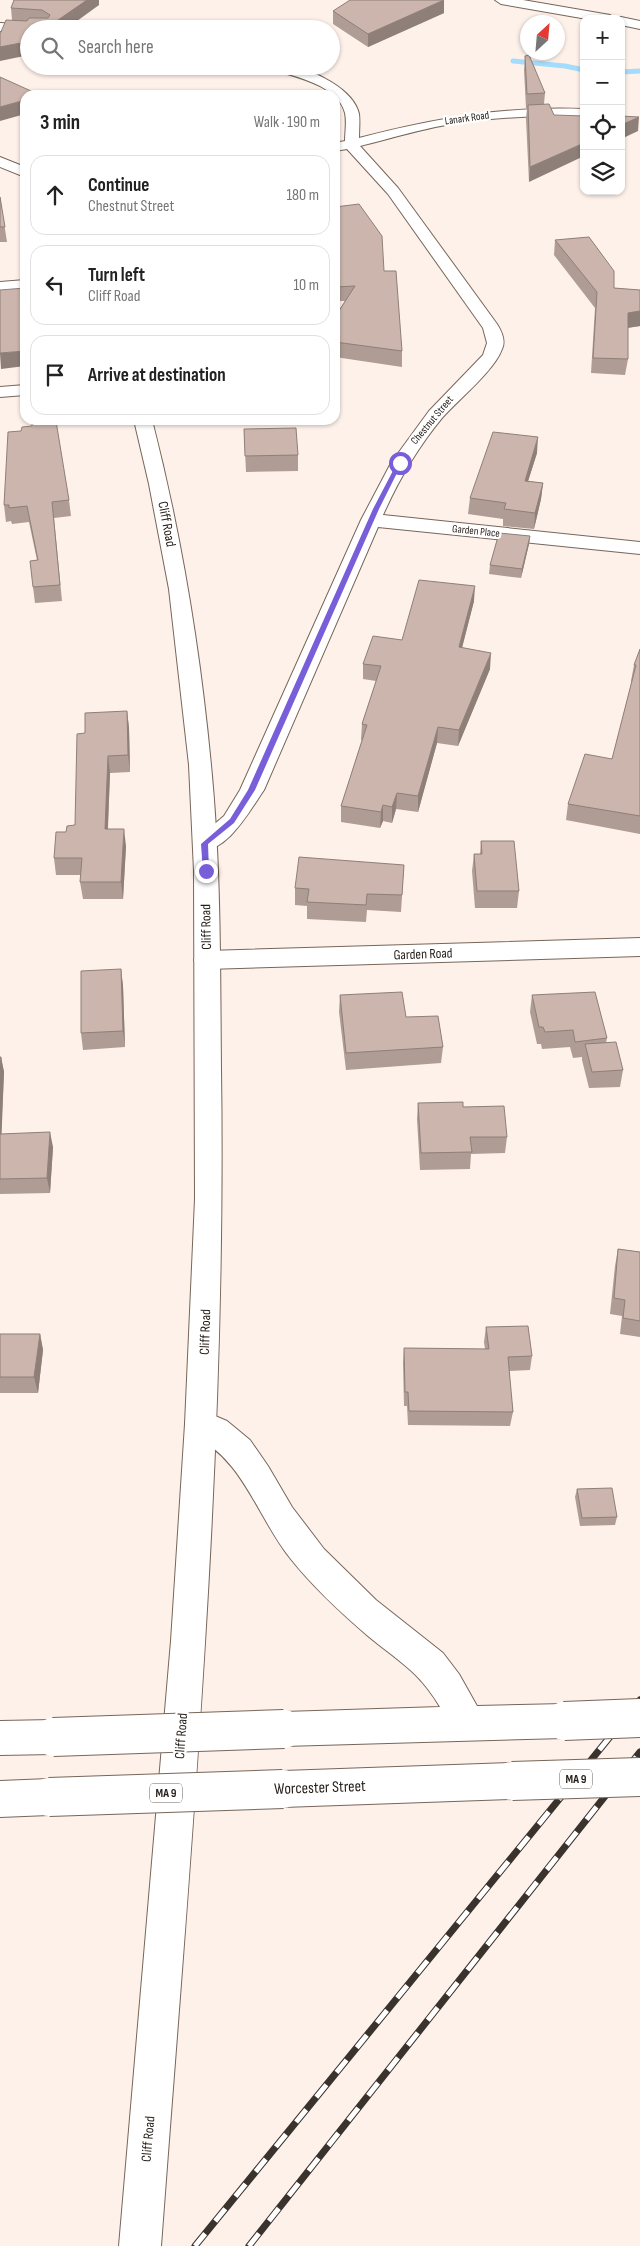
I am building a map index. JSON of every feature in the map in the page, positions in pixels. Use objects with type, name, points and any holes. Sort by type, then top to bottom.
[{"type":"main road","points":[[501,0],[560,5],[596,15]]},
{"type":"main road","points":[[625,22],[640,25]]},
{"type":"main road","points":[[0,27],[20,28]]},
{"type":"main road","points":[[303,75],[318,80],[332,90]]},
{"type":"main road","points":[[340,96],[352,114],[344,146]]},
{"type":"main road","name":"Lanark Road","points":[[344,146],[411,128],[473,116],[532,112],[580,113]]},
{"type":"main road","name":"Chestnut Street","points":[[204,844],[232,821],[252,790],[371,520],[400,463],[412,444],[447,402],[489,358],[496,342],[488,324],[393,191],[356,152],[344,146]]},
{"type":"main road","points":[[0,161],[20,171]]},
{"type":"main road","points":[[0,287],[20,285]]},
{"type":"main road","points":[[0,392],[20,390]]},
{"type":"main road","name":"Cliff Road","points":[[140,2241],[185,1687],[201,1424],[209,1199],[207,960],[200,765],[184,621],[159,484],[144,425]]},
{"type":"main road","name":"Garden Place","points":[[371,520],[640,548]]},
{"type":"main road","name":"Garden Road","points":[[207,960],[640,947]]},
{"type":"main road","points":[[201,1424],[220,1432],[236,1446],[289,1530],[316,1563],[359,1607],[420,1655],[432,1667],[447,1688],[466,1724]]},
{"type":"main road","points":[[0,1738],[640,1718]]},
{"type":"main road","name":"Worcester Street","points":[[0,1799],[640,1777]]},
{"type":"building","points":[[14,0],[87,0],[58,20],[28,20],[29,18],[48,18],[50,15],[42,10],[11,8]]},
{"type":"building","points":[[350,0],[444,0],[368,34],[333,11]]},
{"type":"building","points":[[6,20],[20,21],[20,43],[0,47],[0,34]]},
{"type":"building","points":[[525,60],[531,60],[545,93],[527,94]]},
{"type":"building","points":[[0,77],[29,90],[20,90],[20,101],[0,107]]},
{"type":"building","points":[[549,104],[554,115],[580,116],[580,145],[530,167],[528,105]]},
{"type":"building","points":[[625,116],[639,117],[625,123]]},
{"type":"building","points":[[0,197],[5,227],[0,227]]},
{"type":"building","points":[[359,204],[382,236],[384,271],[396,271],[402,351],[340,343],[340,309],[355,286],[340,287],[340,206]]},
{"type":"building","points":[[589,237],[614,271],[614,288],[640,290],[640,311],[628,313],[628,359],[593,358],[597,292],[555,240]]},
{"type":"building","points":[[20,288],[20,351],[0,353],[0,290]]},
{"type":"building","points":[[57,425],[69,500],[52,502],[60,585],[33,587],[30,561],[38,560],[27,506],[9,508],[9,505],[4,505],[8,432],[21,431],[22,427]]},
{"type":"building","points":[[296,428],[298,455],[245,456],[244,429]]},
{"type":"building","points":[[493,432],[538,437],[525,481],[543,483],[535,513],[504,509],[506,503],[470,498]]},
{"type":"building","points":[[499,533],[530,536],[522,569],[490,565]]},
{"type":"building","points":[[419,580],[475,586],[459,647],[491,653],[459,730],[438,727],[418,796],[397,793],[392,807],[383,805],[381,812],[341,806],[367,725],[362,724],[381,666],[363,664],[373,636],[402,640]]},
{"type":"building","points":[[640,649],[640,816],[568,804],[585,754],[612,759],[636,665],[634,665]]},
{"type":"building","points":[[127,711],[128,755],[108,756],[105,829],[124,829],[121,882],[80,882],[82,858],[54,858],[56,832],[66,832],[67,826],[75,825],[77,734],[85,733],[85,713]]},
{"type":"building","points":[[481,841],[514,841],[519,891],[477,891],[474,854],[482,854]]},
{"type":"building","points":[[299,857],[404,865],[402,895],[367,894],[366,905],[307,902],[309,889],[295,888]]},
{"type":"building","points":[[121,969],[123,1031],[81,1033],[81,971]]},
{"type":"building","points":[[402,992],[406,1017],[438,1016],[443,1047],[346,1053],[340,995]]},
{"type":"building","points":[[595,992],[607,1038],[575,1042],[573,1030],[545,1032],[543,1027],[539,1027],[532,995]]},
{"type":"building","points":[[616,1042],[623,1070],[592,1072],[585,1044]]},
{"type":"building","points":[[463,1102],[463,1107],[504,1106],[507,1137],[470,1137],[472,1152],[421,1153],[418,1103]]},
{"type":"building","points":[[50,1132],[47,1178],[0,1179],[0,1134]]},
{"type":"building","points":[[618,1249],[640,1252],[640,1321],[623,1318],[625,1300],[614,1298]]},
{"type":"building","points":[[528,1326],[532,1356],[508,1357],[513,1412],[409,1411],[408,1392],[405,1392],[404,1348],[489,1349],[486,1327]]},
{"type":"building","points":[[0,1334],[40,1334],[34,1377],[0,1377]]},
{"type":"building","points":[[612,1488],[617,1517],[582,1518],[577,1489]]},
{"type":"waterway","points":[[513,61],[580,69]]},
{"type":"waterway","points":[[625,72],[640,71]]},
{"type":"railway","points":[[195,2246],[640,1700]]},
{"type":"railway","points":[[249,2246],[640,1752]]},
{"type":"route","points":[[206,871],[204,844],[224,830],[232,821],[252,790],[376,509],[400,463]]}]
